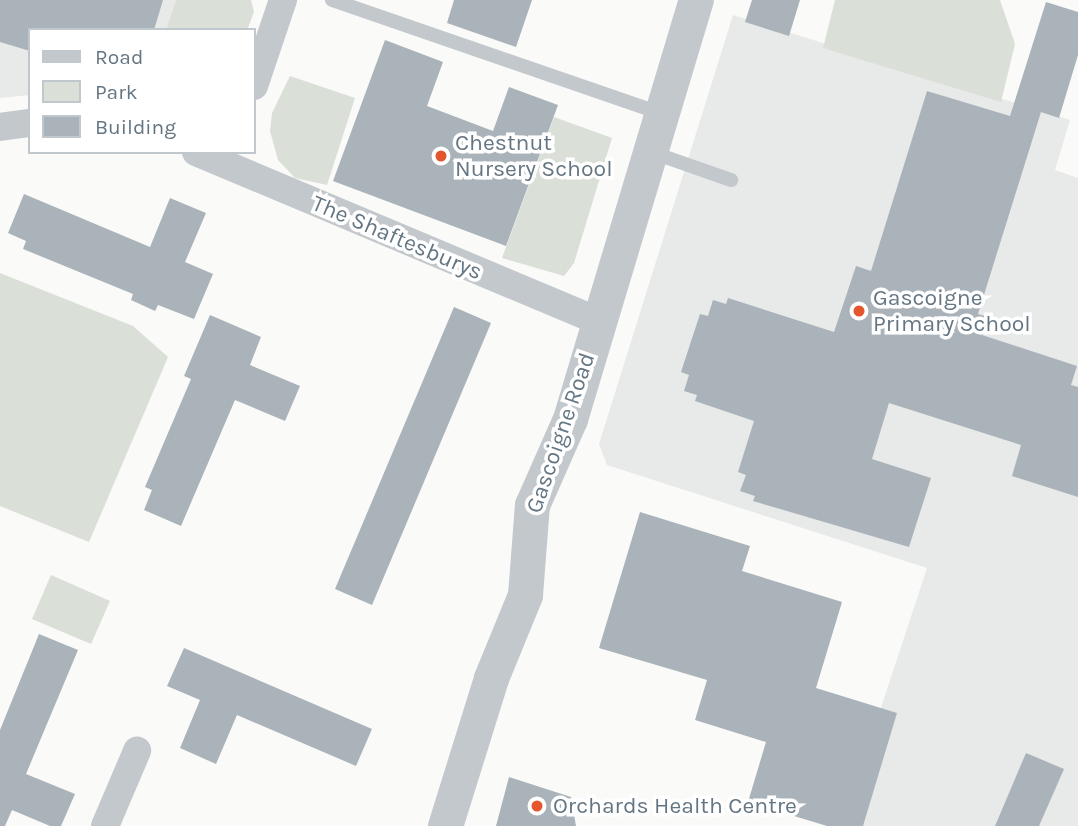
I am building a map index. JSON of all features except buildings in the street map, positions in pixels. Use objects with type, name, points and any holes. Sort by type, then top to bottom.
[{"type":"street","points":[[256,80],[283,0]]},
{"type":"street","name":"Gascoigne Road","points":[[445,826],[491,678],[525,595],[532,505],[557,457],[696,0]]},
{"type":"street","points":[[0,127],[28,123]]},
{"type":"street","name":"The Shaftesburys","points":[[205,154],[228,159],[598,321]]},
{"type":"street","points":[[106,826],[137,751]]},
{"type":"lane","points":[[332,0],[661,113]]},
{"type":"lane","points":[[649,151],[731,180]]},
{"type":"shaded area","points":[[0,0],[176,0],[167,28],[28,28],[28,95],[0,98]]},
{"type":"shaded area","name":"Gascoigne Primary School","points":[[733,15],[1070,120],[1055,170],[1078,178],[1078,826],[842,826],[927,568],[607,465],[599,444]]},
{"type":"green space","points":[[176,0],[251,0],[254,12],[248,28],[167,28]]},
{"type":"green space","points":[[835,0],[1000,0],[1015,44],[1001,102],[823,48]]},
{"type":"green space","points":[[290,76],[355,98],[327,185],[295,178],[278,160],[270,131],[272,113]]},
{"type":"green space","points":[[554,117],[612,138],[574,263],[564,276],[502,258]]},
{"type":"green space","points":[[0,273],[133,326],[168,357],[89,542],[0,506]]},
{"type":"green space","points":[[51,575],[110,601],[91,644],[32,619]]},
{"type":"place","name":"Chestnut Nursery School","points":[[441,156]]},
{"type":"place","name":"Gascoigne Primary School","points":[[859,311]]},
{"type":"place","name":"Orchards Health Centre","points":[[537,806]]}]
